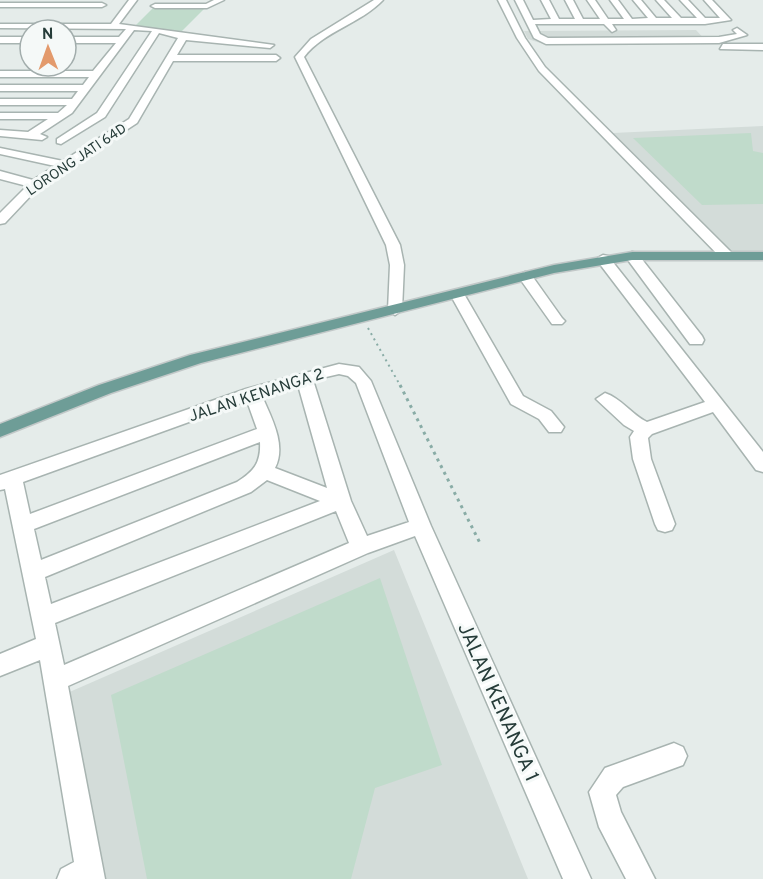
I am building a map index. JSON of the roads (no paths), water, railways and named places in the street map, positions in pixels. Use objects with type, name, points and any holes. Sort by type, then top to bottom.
[{"type":"main road","points":[[0,431],[105,389],[196,359],[525,276],[603,259],[632,256],[763,256]]},
{"type":"street","points":[[115,23],[133,0]]},
{"type":"street","points":[[31,135],[62,116],[75,102],[97,68],[157,3],[201,6],[220,0]]},
{"type":"street","points":[[379,0],[364,14],[314,42],[299,57],[393,245],[397,265],[395,310]]},
{"type":"street","points":[[502,0],[526,47],[542,69],[597,128],[727,256]]},
{"type":"street","points":[[519,0],[537,36],[546,41],[620,41],[763,47]]},
{"type":"street","points":[[545,0],[556,22]]},
{"type":"street","points":[[569,0],[581,22]]},
{"type":"street","points":[[591,0],[620,41]]},
{"type":"street","points":[[614,0],[631,22]]},
{"type":"street","points":[[637,0],[655,22]]},
{"type":"street","points":[[660,0],[705,44]]},
{"type":"street","points":[[684,0],[705,22]]},
{"type":"street","points":[[532,27],[556,22],[722,22],[727,19],[708,0]]},
{"type":"street","points":[[0,2],[105,2]]},
{"type":"street","points":[[87,22],[105,2]]},
{"type":"street","points":[[0,14],[94,14]]},
{"type":"street","points":[[1,29],[87,22],[115,23],[131,30]]},
{"type":"street","points":[[532,27],[613,31],[693,31]]},
{"type":"street","points":[[1,29],[157,30],[182,36],[270,45]]},
{"type":"street","points":[[1,29],[18,30]]},
{"type":"street","points":[[78,31],[131,30]]},
{"type":"street","points":[[78,38],[131,30]]},
{"type":"street","points":[[61,141],[101,115],[157,30]]},
{"type":"street","points":[[526,47],[705,44],[743,35],[737,30]]},
{"type":"street","name":"LORONG JATI 64D","points":[[0,220],[35,184],[133,121],[182,36]]},
{"type":"street","points":[[0,40],[18,40]]},
{"type":"street","points":[[101,51],[112,51]]},
{"type":"street","points":[[170,58],[276,58]]},
{"type":"street","points":[[0,74],[97,68],[107,73]]},
{"type":"street","points":[[0,88],[85,88]]},
{"type":"street","points":[[0,102],[75,102]]},
{"type":"street","points":[[0,116],[62,116]]},
{"type":"street","points":[[0,133],[31,135],[91,149]]},
{"type":"street","points":[[0,151],[64,165]]},
{"type":"street","points":[[0,176],[35,184]]},
{"type":"street","points":[[632,256],[696,340]]},
{"type":"street","points":[[603,259],[763,465]]},
{"type":"street","points":[[525,276],[557,321]]},
{"type":"street","points":[[457,294],[517,399],[545,415],[555,427]]},
{"type":"street","name":"JALAN KENANGA 2","points":[[7,481],[252,393],[339,369],[353,370],[363,381],[421,526]]},
{"type":"street","points":[[304,378],[341,501],[361,547]]},
{"type":"street","points":[[34,572],[244,487],[264,471],[270,452],[268,432],[252,393]]},
{"type":"street","points":[[605,399],[630,422],[645,429]]},
{"type":"street","points":[[665,524],[639,449],[639,437],[645,429],[715,405]]},
{"type":"street","points":[[23,525],[268,432]]},
{"type":"street","points":[[264,471],[341,501]]},
{"type":"street","points":[[7,481],[23,525],[44,617],[56,680],[84,876]]},
{"type":"street","points":[[44,617],[341,501]]},
{"type":"street","points":[[56,680],[361,547],[421,526]]},
{"type":"street","name":"JALAN KENANGA 1","points":[[421,526],[577,879]]},
{"type":"street","points":[[0,665],[49,645]]},
{"type":"street","points":[[641,879],[609,817],[602,792],[614,777],[674,756]]}]
